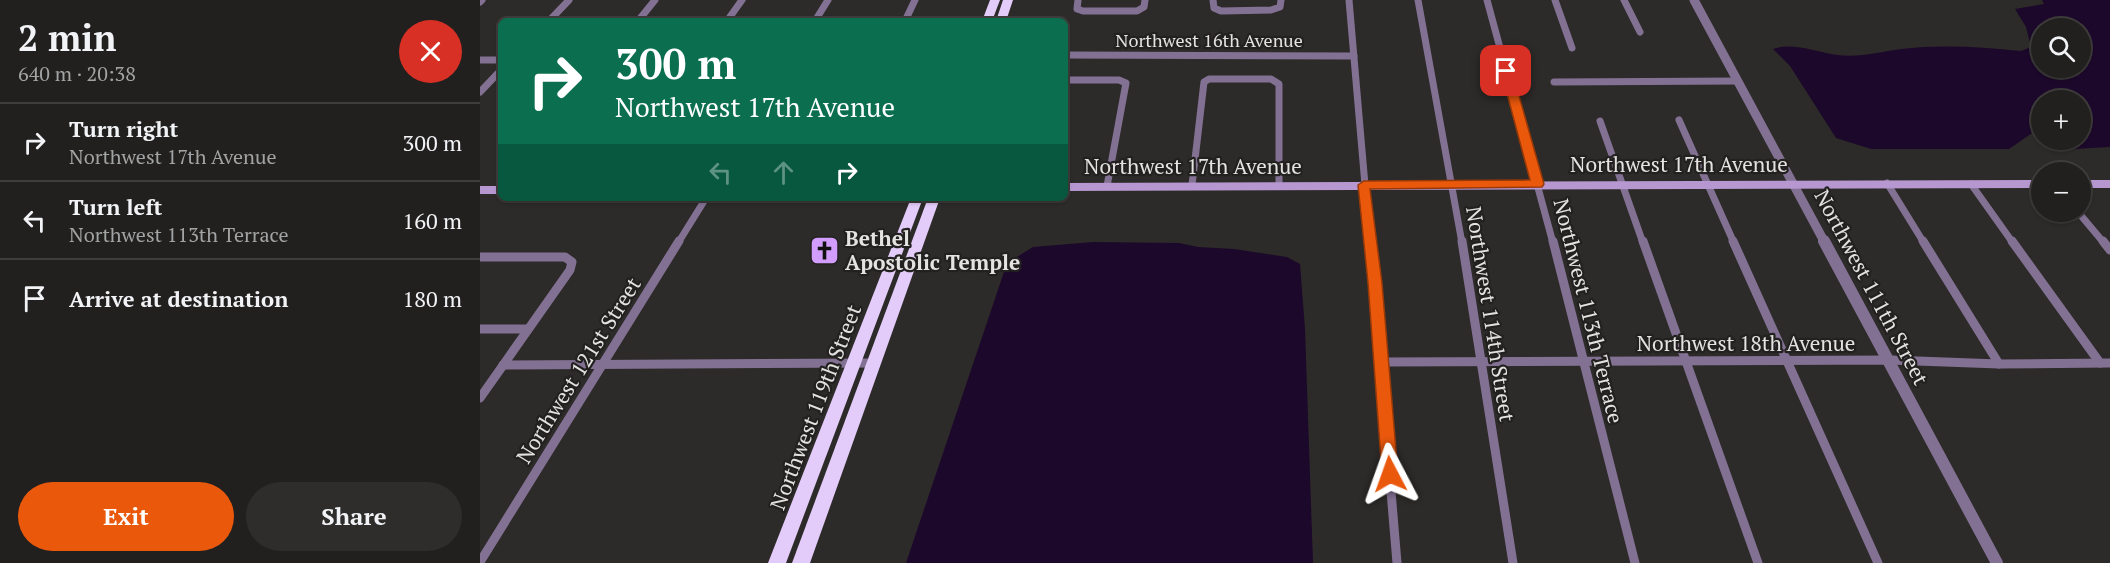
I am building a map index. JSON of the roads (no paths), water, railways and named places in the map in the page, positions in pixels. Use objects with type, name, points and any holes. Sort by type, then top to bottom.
[{"type":"highway","points":[[988,18],[995,0]]},
{"type":"highway","points":[[1002,18],[1008,0]]},
{"type":"highway","name":"Northwest 119th Street","points":[[777,563],[916,201]]},
{"type":"highway","name":"Northwest 119th Street","points":[[801,563],[933,201]]},
{"type":"main road","name":"Northwest 17th Avenue","points":[[1068,187],[1624,183],[2031,184]]},
{"type":"main road","points":[[2091,184],[2110,184]]},
{"type":"main road","points":[[480,190],[498,190]]},
{"type":"street","points":[[552,18],[569,0]]},
{"type":"street","points":[[641,18],[656,0]]},
{"type":"street","points":[[729,18],[742,0]]},
{"type":"street","points":[[817,18],[828,0]]},
{"type":"street","points":[[906,18],[915,0]]},
{"type":"street","points":[[1213,0],[1214,9],[1221,11],[1271,10],[1280,4]]},
{"type":"street","points":[[1349,0],[1364,185],[1382,362],[1397,563]]},
{"type":"street","name":"Northwest 114th Street","points":[[1418,0],[1452,184],[1513,563]]},
{"type":"street","name":"Northwest 113th Terrace","points":[[1487,0],[1538,184],[1635,563]]},
{"type":"street","points":[[1555,0],[1572,48]]},
{"type":"street","points":[[1624,0],[1640,32]]},
{"type":"street","name":"Northwest 111th Street","points":[[1694,0],[1890,360],[1997,563]]},
{"type":"street","points":[[1078,3],[1077,9],[1083,11],[1137,11],[1142,9],[1145,2]]},
{"type":"street","name":"Northwest 16th Avenue","points":[[1068,55],[1354,56]]},
{"type":"street","points":[[480,60],[498,60]]},
{"type":"street","points":[[480,92],[498,73]]},
{"type":"street","points":[[1192,185],[1203,84],[1209,79],[1271,79],[1279,84],[1279,185]]},
{"type":"street","points":[[1068,80],[1119,80],[1124,81],[1126,86],[1107,186]]},
{"type":"street","points":[[1554,82],[1738,81]]},
{"type":"street","points":[[1679,120],[1878,563]]},
{"type":"street","points":[[1600,121],[1758,563]]},
{"type":"street","points":[[1887,183],[1999,364]]},
{"type":"street","points":[[1971,184],[2100,363]]},
{"type":"street","name":"Northwest 121st Street","points":[[480,562],[704,201]]},
{"type":"street","points":[[2086,222],[2110,250]]},
{"type":"street","points":[[480,257],[565,257],[572,262],[570,270],[480,398]]},
{"type":"street","points":[[480,329],[528,329]]},
{"type":"street","name":"Northwest 18th Avenue","points":[[1382,362],[1890,360],[1999,364],[2110,363]]},
{"type":"street","points":[[503,365],[874,363]]},
{"type":"place","name":"Bethel Apostolic Temple","points":[[824,250]]}]
